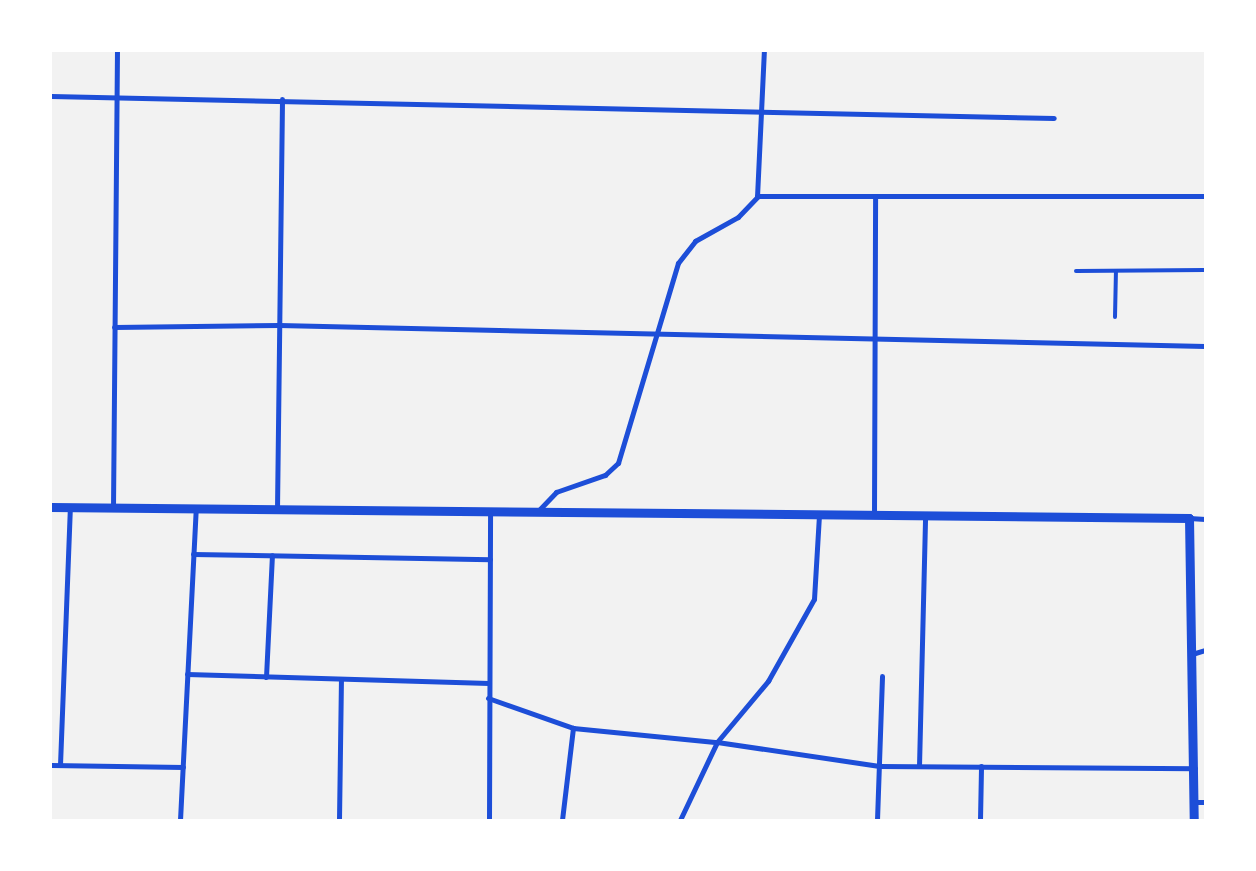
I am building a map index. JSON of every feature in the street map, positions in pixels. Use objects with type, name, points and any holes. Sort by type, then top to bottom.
[{"type":"street","points":[[113,508],[117,51]]},
{"type":"street","points":[[537,512],[556,492],[606,474],[619,461],[671,280],[683,254],[703,235],[738,217],[757,196],[763,111],[764,51]]},
{"type":"street","points":[[51,96],[282,99],[1054,118]]},
{"type":"street","points":[[277,510],[282,99]]},
{"type":"street","points":[[757,196],[1205,196]]},
{"type":"street","points":[[874,516],[875,196]]},
{"type":"street","points":[[114,327],[279,325],[875,342],[1205,346]]},
{"type":"street","points":[[51,507],[1205,519]]},
{"type":"street","points":[[60,765],[70,508]]},
{"type":"street","points":[[180,820],[196,508]]},
{"type":"street","points":[[489,820],[490,512]]},
{"type":"street","points":[[680,820],[717,742],[768,681],[814,599],[819,515]]},
{"type":"street","points":[[919,766],[924,516]]},
{"type":"street","points":[[1190,518],[1195,768],[1200,802],[1194,820]]},
{"type":"street","points":[[193,554],[490,559]]},
{"type":"street","points":[[266,677],[272,555]]},
{"type":"street","points":[[1192,654],[1205,650]]},
{"type":"street","points":[[187,674],[489,683]]},
{"type":"street","points":[[878,820],[882,676]]},
{"type":"street","points":[[340,820],[341,679]]},
{"type":"street","points":[[488,698],[573,728],[717,742],[879,766],[1195,768]]},
{"type":"street","points":[[562,820],[573,728]]},
{"type":"street","points":[[51,764],[183,766]]},
{"type":"street","points":[[980,820],[981,766]]},
{"type":"lane","points":[[1076,271],[1205,270]]},
{"type":"lane","points":[[1115,317],[1116,271]]}]
